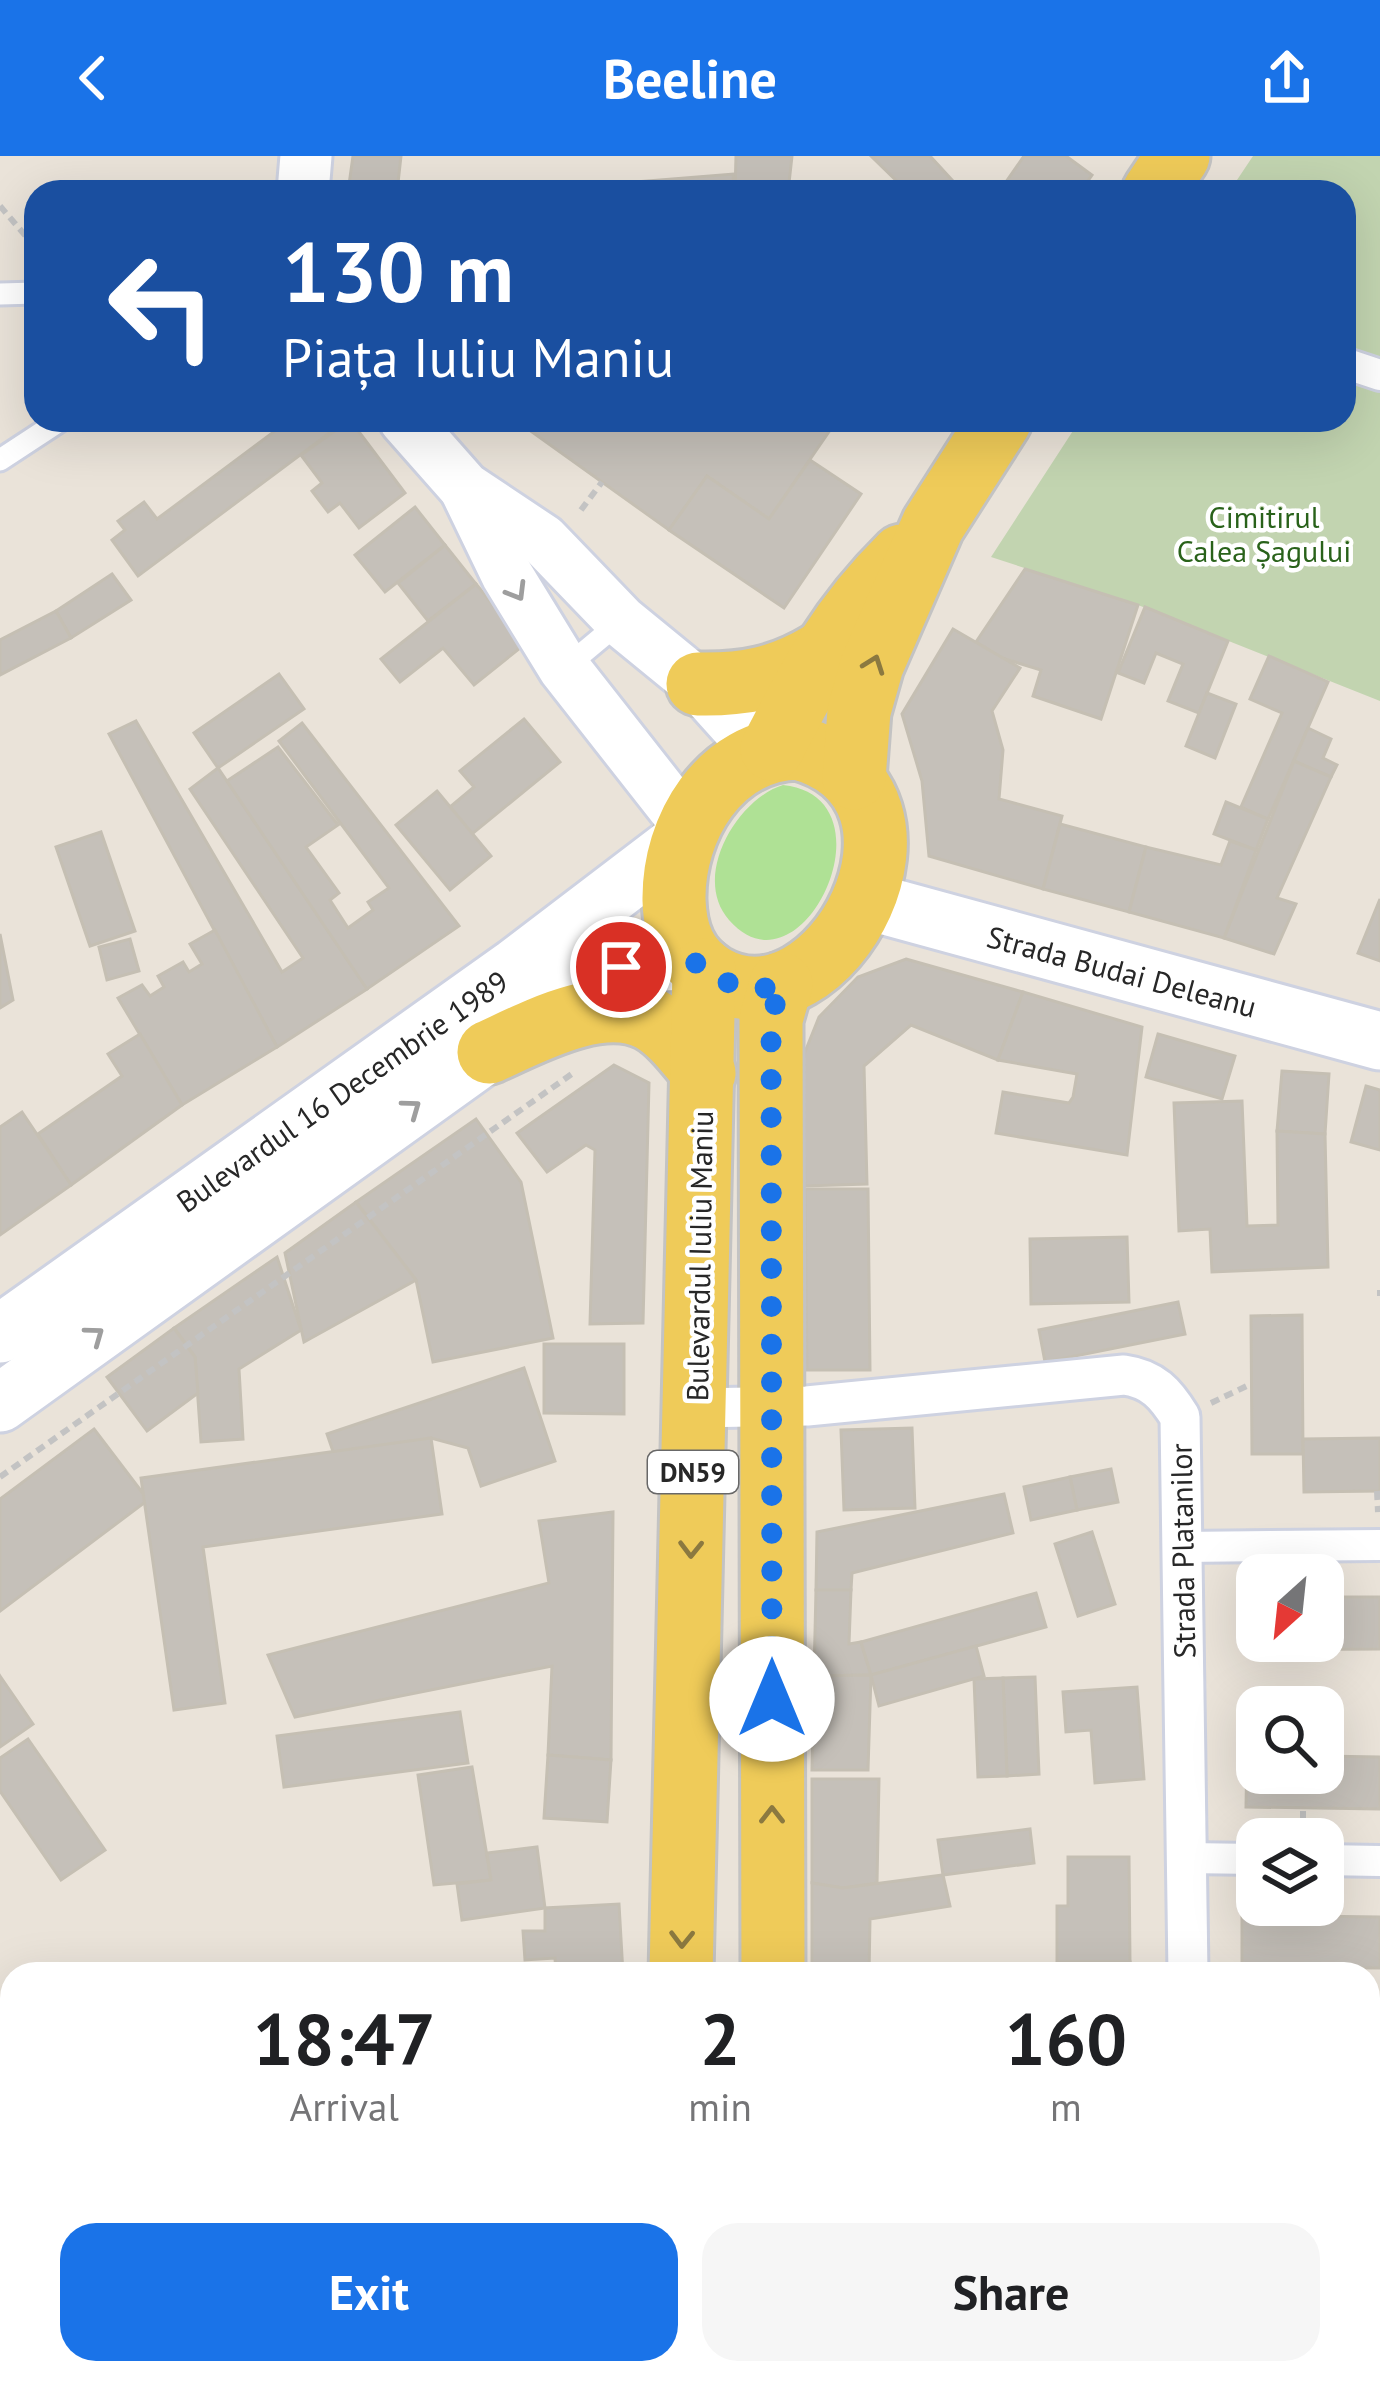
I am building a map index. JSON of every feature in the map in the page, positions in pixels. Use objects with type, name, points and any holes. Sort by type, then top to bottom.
[{"type":"main road","points":[[854,778],[859,712],[872,665],[933,525],[992,432]]},
{"type":"main road","points":[[766,752],[820,654],[862,595],[933,525]]},
{"type":"main road","points":[[698,684],[763,681],[789,673],[820,654]]},
{"type":"main road","points":[[684,834],[725,778],[766,752],[798,748],[835,761],[854,778],[874,824],[875,849],[864,900],[832,949],[781,984],[732,985],[699,966]]},
{"type":"main road","name":"DN59","points":[[684,834],[674,910],[677,930],[699,966]]},
{"type":"main road","name":"Bulevardul 16 Decembrie 1989","points":[[0,1334],[516,967],[684,834]]},
{"type":"main road","name":"Strada Budai Deleanu","points":[[864,900],[1380,1041]]},
{"type":"main road","name":"Bulevardul 16 Decembrie 1989","points":[[0,1403],[544,1008],[621,967],[644,962],[699,966]]},
{"type":"main road","name":"Bulevardul Iuliu Maniu","points":[[681,1962],[704,1072],[699,966]]},
{"type":"main road","name":"DN59","points":[[773,1962],[771,1019],[781,984]]},
{"type":"main road","points":[[489,1052],[583,1016],[631,1012],[657,1023],[704,1072]]},
{"type":"street","points":[[416,432],[465,488],[543,539],[620,621],[698,684],[766,752]]},
{"type":"street","points":[[465,488],[506,574],[564,668],[684,834]]},
{"type":"street","name":"Strada Platanilor","points":[[695,1408],[772,1407],[1138,1377],[1167,1396],[1180,1418],[1188,1962]]},
{"type":"street","points":[[1182,1546],[1380,1545]]},
{"type":"street","points":[[1186,1858],[1236,1859]]},
{"type":"street","points":[[1344,1860],[1380,1861]]},
{"type":"lane","points":[[0,460],[43,432]]},
{"type":"lane","points":[[564,668],[620,621]]},
{"type":"path","points":[[0,206],[24,235]]},
{"type":"path","points":[[581,510],[602,482]]},
{"type":"path","points":[[0,1477],[585,1064]]},
{"type":"path","points":[[1303,1808],[1303,1818]]},
{"type":"green space","name":"Cimitirul Calea Șagului","points":[[1253,156],[1380,156],[1380,701],[1138,605],[991,557],[1072,432],[1356,432],[1356,180],[1237,180]]},
{"type":"green space","points":[[783,785],[817,798],[833,823],[836,855],[826,888],[808,917],[784,936],[757,939],[729,920],[719,902],[717,862],[724,842],[750,806]]},
{"type":"building","points":[[353,156],[401,156],[398,180],[350,180]]},
{"type":"building","points":[[736,156],[792,156],[789,180],[735,180]]},
{"type":"building","points":[[871,156],[930,156],[952,180],[896,180]]},
{"type":"building","points":[[1024,156],[1066,156],[1092,175],[1088,180],[1007,180]]},
{"type":"building","points":[[733,174],[734,180],[659,180]]},
{"type":"building","points":[[274,432],[331,432],[138,576],[112,540],[125,530],[118,521],[144,502],[157,519]]},
{"type":"building","points":[[333,432],[359,432],[405,493],[359,528],[340,503],[328,512],[312,491],[322,483],[301,455]]},
{"type":"building","points":[[532,432],[829,432],[769,519],[707,476],[669,530]]},
{"type":"building","points":[[810,460],[861,494],[784,608],[669,530],[707,476],[769,519]]},
{"type":"building","points":[[415,507],[445,545],[385,592],[355,555]]},
{"type":"building","points":[[445,545],[476,584],[428,621],[398,583]]},
{"type":"building","points":[[1025,569],[1138,605],[1101,719],[1033,696],[1041,670],[1002,658],[976,642]]},
{"type":"building","points":[[112,574],[131,600],[71,638],[56,611]]},
{"type":"building","points":[[476,584],[525,644],[474,685],[443,648],[400,682],[381,659]]},
{"type":"building","points":[[1145,607],[1228,641],[1199,713],[1168,701],[1183,664],[1156,653],[1144,683],[1118,673]]},
{"type":"building","points":[[56,611],[71,638],[0,675],[0,640]]},
{"type":"building","points":[[953,629],[1020,668],[992,711],[1003,750],[999,799],[1062,816],[1043,889],[929,856],[922,781],[902,714]]},
{"type":"building","points":[[1269,656],[1328,682],[1268,819],[1241,807],[1282,713],[1250,699]]},
{"type":"building","points":[[279,674],[304,709],[218,768],[194,733]]},
{"type":"building","points":[[1207,693],[1236,704],[1215,758],[1186,746]]},
{"type":"building","points":[[524,719],[560,762],[472,834],[450,807],[474,787],[460,771]]},
{"type":"building","points":[[136,721],[282,972],[303,958],[190,789],[218,768],[367,989],[277,1047],[109,734]]},
{"type":"building","points":[[302,723],[459,926],[367,989],[227,781],[278,747],[338,825],[306,847],[339,893],[330,900],[348,928],[373,910],[368,902],[389,888],[279,741]]},
{"type":"building","points":[[1308,728],[1331,739],[1323,758],[1337,765],[1331,777],[1294,761]]},
{"type":"building","points":[[1294,761],[1331,777],[1277,898],[1296,904],[1274,954],[1224,938]]},
{"type":"building","points":[[437,791],[491,856],[450,890],[396,825]]},
{"type":"building","points":[[1226,802],[1268,819],[1256,850],[1214,834]]},
{"type":"building","points":[[1060,824],[1146,847],[1129,912],[1043,889]]},
{"type":"building","points":[[101,832],[135,931],[90,946],[56,847]]},
{"type":"building","points":[[1230,841],[1256,850],[1224,938],[1129,912],[1146,847],[1221,865]]},
{"type":"building","points":[[1380,899],[1380,961],[1358,953]]},
{"type":"building","points":[[215,930],[277,1047],[182,1105],[118,998],[142,985],[150,996],[164,987],[158,976],[183,962],[189,972],[202,964],[190,944]]},
{"type":"building","points":[[0,934],[13,1000],[0,1008]]},
{"type":"building","points":[[130,939],[139,971],[107,980],[99,947]]},
{"type":"building","points":[[906,959],[1023,992],[998,1060],[911,1025],[864,1066],[867,1184],[805,1186],[803,1057],[819,1017],[858,977]]},
{"type":"building","points":[[1023,992],[1142,1027],[1127,1155],[996,1133],[1003,1092],[1069,1103],[1073,1097],[1077,1074],[998,1060]]},
{"type":"building","points":[[140,1034],[182,1105],[71,1185],[38,1134],[122,1076],[108,1054]]},
{"type":"building","points":[[1158,1034],[1235,1056],[1222,1099],[1146,1077]]},
{"type":"building","points":[[614,1065],[649,1083],[643,1323],[590,1324],[595,1150],[586,1145],[547,1172],[517,1133]]},
{"type":"building","points":[[1282,1071],[1329,1074],[1325,1134],[1277,1131]]},
{"type":"building","points":[[1366,1086],[1380,1090],[1380,1150],[1351,1142]]},
{"type":"building","points":[[1242,1101],[1247,1226],[1278,1225],[1277,1131],[1325,1134],[1328,1267],[1212,1272],[1210,1229],[1179,1231],[1174,1103]]},
{"type":"building","points":[[22,1112],[71,1185],[0,1235],[0,1127]]},
{"type":"building","points":[[476,1119],[521,1182],[553,1338],[433,1362],[416,1280],[356,1202]]},
{"type":"building","points":[[805,1189],[868,1189],[870,1370],[807,1370]]},
{"type":"building","points":[[356,1202],[416,1280],[304,1342],[285,1253]]},
{"type":"building","points":[[1127,1237],[1129,1302],[1031,1304],[1030,1239]]},
{"type":"building","points":[[277,1257],[301,1330],[239,1369],[243,1439],[201,1442],[195,1357],[174,1328]]},
{"type":"building","points":[[1178,1302],[1185,1334],[1045,1362],[1039,1330]]},
{"type":"building","points":[[1302,1315],[1303,1454],[1252,1454],[1251,1316]]},
{"type":"building","points":[[174,1328],[195,1357],[198,1393],[147,1431],[107,1377]]},
{"type":"building","points":[[544,1344],[624,1344],[624,1414],[544,1413]]},
{"type":"building","points":[[524,1368],[555,1461],[481,1486],[468,1448],[431,1438],[346,1489],[327,1434]]},
{"type":"building","points":[[912,1428],[915,1508],[844,1510],[841,1430]]},
{"type":"building","points":[[94,1429],[148,1500],[0,1611],[0,1499]]},
{"type":"building","points":[[431,1438],[442,1514],[203,1547],[225,1703],[174,1710],[141,1478]]},
{"type":"building","points":[[1380,1438],[1380,1491],[1304,1492],[1303,1439]]},
{"type":"building","points":[[1111,1469],[1118,1502],[1077,1510],[1070,1477]]},
{"type":"building","points":[[1070,1477],[1077,1510],[1031,1520],[1024,1487]]},
{"type":"building","points":[[1004,1494],[1013,1533],[852,1573],[851,1590],[816,1590],[817,1532]]},
{"type":"building","points":[[613,1512],[611,1760],[548,1755],[552,1666],[295,1717],[268,1655],[549,1583],[539,1521]]},
{"type":"building","points":[[1092,1532],[1115,1604],[1078,1616],[1055,1544]]},
{"type":"building","points":[[816,1590],[851,1590],[849,1644],[861,1642],[871,1675],[814,1676]]},
{"type":"building","points":[[1036,1593],[1046,1627],[871,1675],[861,1642]]},
{"type":"building","points":[[1344,1597],[1380,1597],[1380,1649],[1344,1649]]},
{"type":"building","points":[[976,1646],[984,1676],[879,1706],[871,1675]]},
{"type":"building","points":[[871,1675],[868,1770],[812,1770],[814,1676]]},
{"type":"building","points":[[0,1676],[33,1724],[0,1747]]},
{"type":"building","points":[[1035,1677],[1039,1774],[1007,1776],[1003,1678]]},
{"type":"building","points":[[1003,1678],[1007,1776],[978,1777],[974,1679]]},
{"type":"building","points":[[1137,1687],[1144,1779],[1095,1783],[1091,1730],[1066,1732],[1063,1692]]},
{"type":"building","points":[[460,1712],[468,1763],[284,1787],[277,1736]]},
{"type":"building","points":[[28,1739],[105,1850],[61,1880],[0,1791],[0,1758]]},
{"type":"building","points":[[548,1755],[611,1760],[607,1822],[544,1818]]},
{"type":"building","points":[[1344,1756],[1380,1757],[1380,1809],[1246,1807],[1246,1794],[1344,1794]]},
{"type":"building","points":[[472,1767],[491,1880],[434,1885],[418,1775]]},
{"type":"building","points":[[812,1779],[879,1779],[877,1883],[843,1888],[812,1883]]},
{"type":"building","points":[[1030,1829],[1034,1863],[943,1875],[938,1840]]},
{"type":"building","points":[[537,1847],[545,1908],[462,1920],[457,1884],[491,1880],[487,1853]]},
{"type":"building","points":[[1068,1857],[1129,1857],[1130,1962],[1057,1962],[1057,1906],[1068,1906]]},
{"type":"building","points":[[943,1875],[950,1906],[870,1919],[869,1962],[812,1962],[812,1883],[843,1888]]},
{"type":"building","points":[[619,1904],[622,1962],[525,1960],[523,1931],[545,1931],[545,1908]]},
{"type":"building","points":[[1344,1916],[1380,1917],[1380,1962],[1242,1962],[1242,1926],[1344,1926]]},
{"type":"route","points":[[621,967],[668,960],[694,962],[732,985],[765,988],[781,984],[771,1019],[772,1699]]}]
